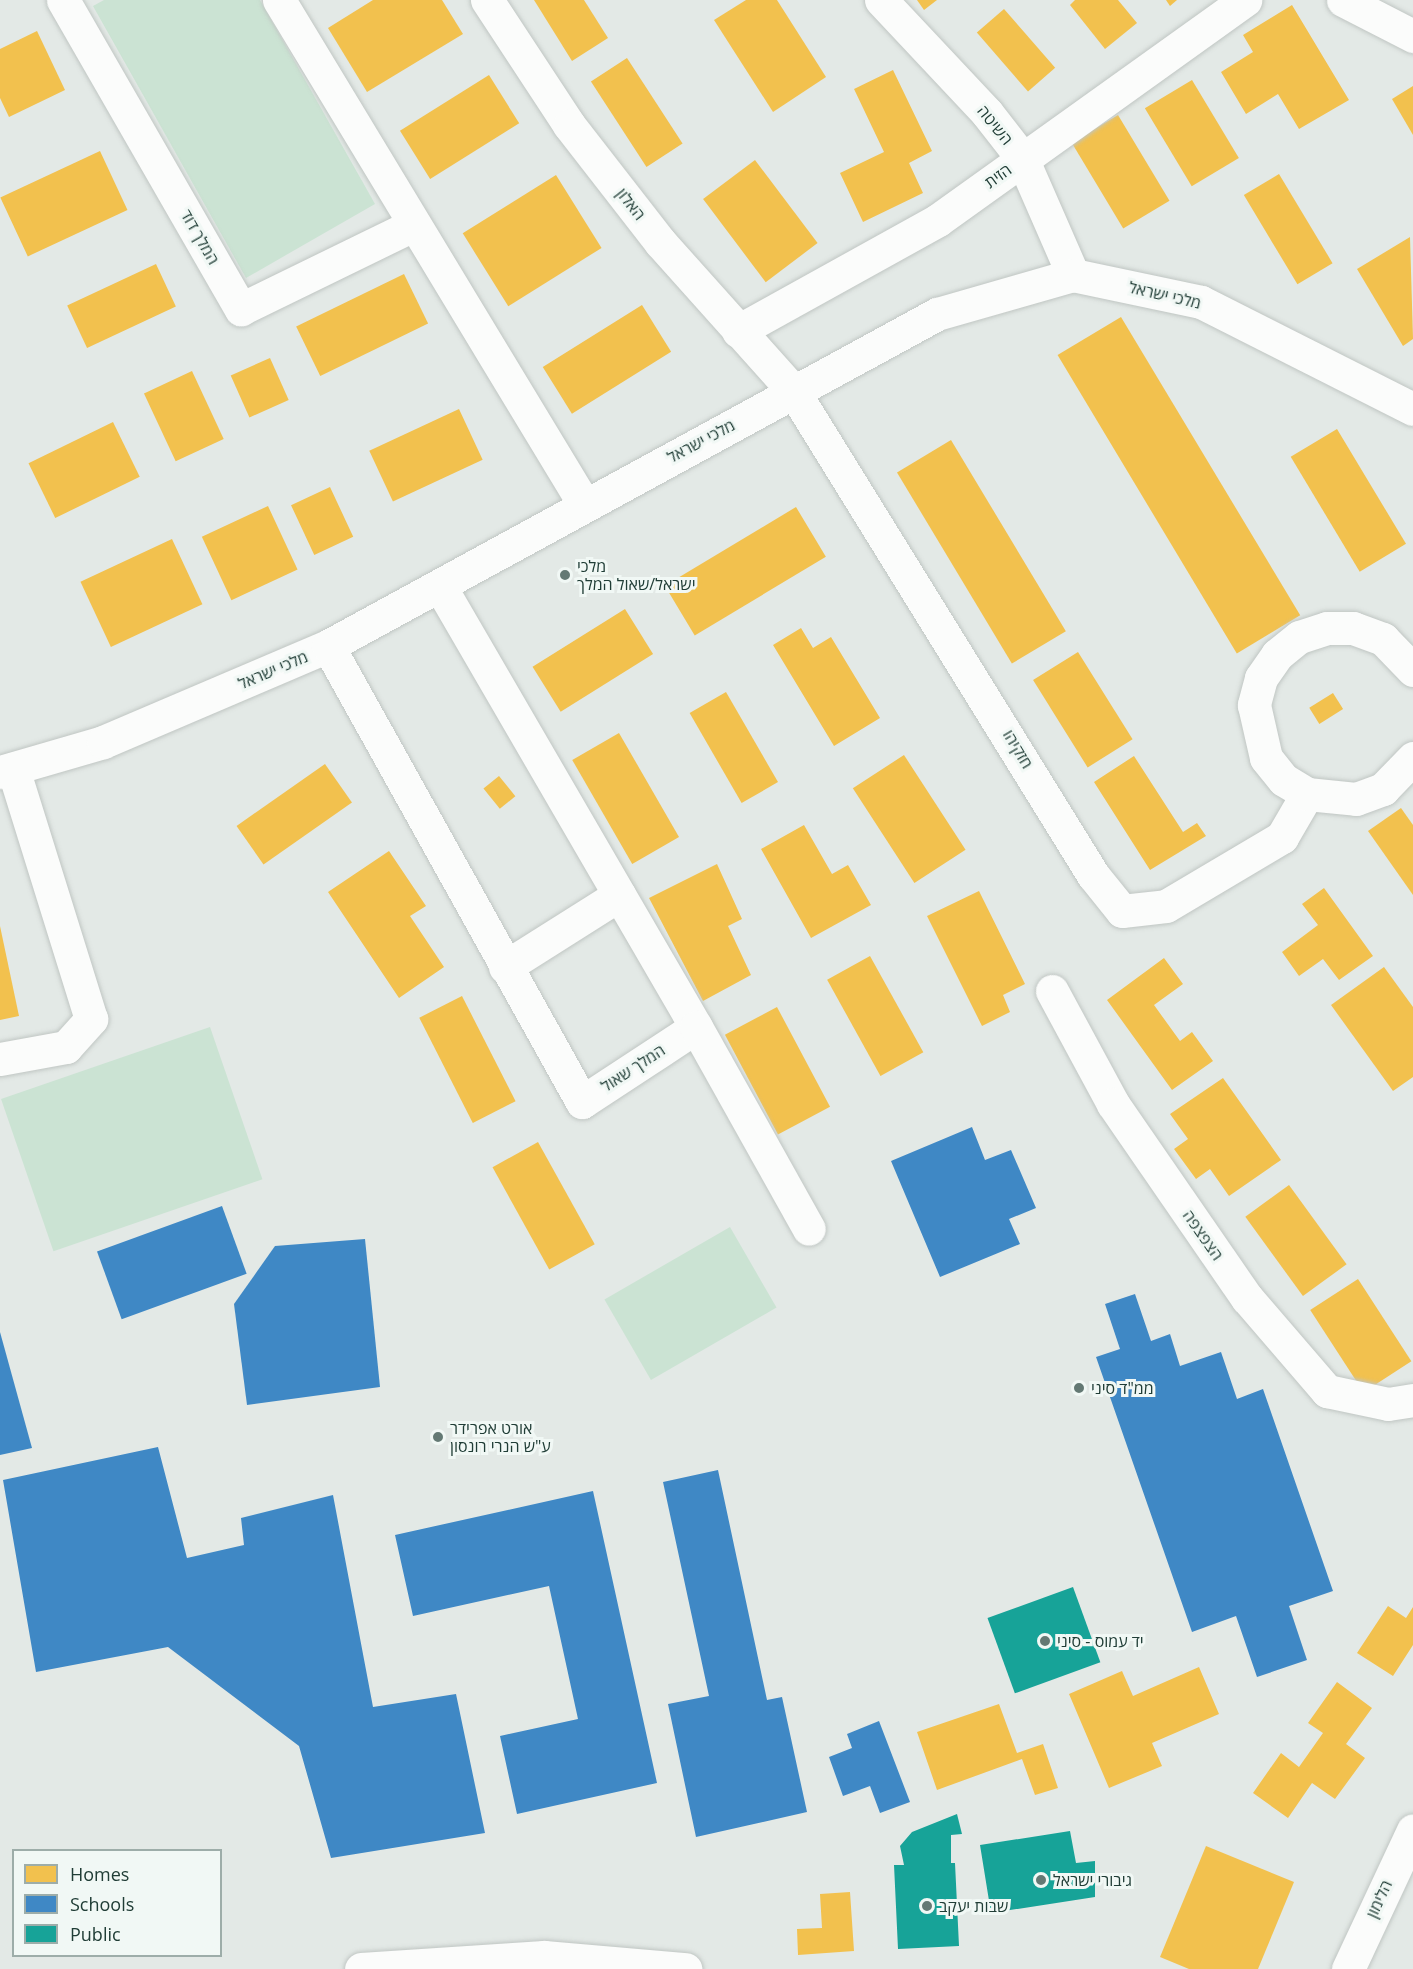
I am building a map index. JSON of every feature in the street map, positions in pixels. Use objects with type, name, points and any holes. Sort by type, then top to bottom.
[{"type":"street","name":"המלך דוד","points":[[63,0],[241,309],[413,225]]},
{"type":"street","points":[[279,0],[413,225],[584,504]]},
{"type":"street","name":"האלון","points":[[487,0],[569,125],[738,331],[794,392]]},
{"type":"street","name":"השיטה","points":[[881,0],[987,113],[1022,159],[1073,275]]},
{"type":"street","name":"הזית","points":[[738,331],[938,220],[1245,0]]},
{"type":"street","points":[[1342,0],[1413,36]]},
{"type":"street","name":"מלכי ישראל","points":[[6,771],[103,742],[328,646],[441,588],[584,504],[936,314],[1073,275],[1201,302],[1413,409]]},
{"type":"street","name":"חזקיהו","points":[[794,392],[1093,875],[1122,911],[1166,906],[1282,837],[1307,794]]},
{"type":"street","points":[[441,588],[696,1027],[809,1229]]},
{"type":"street","points":[[1413,670],[1383,639],[1353,628],[1327,628],[1299,638],[1277,655],[1261,678],[1254,705],[1256,733],[1272,766],[1307,794],[1356,799],[1383,789],[1413,758]]},
{"type":"street","name":"המלך שאול","points":[[328,646],[582,1102],[696,1027]]},
{"type":"street","points":[[0,1059],[66,1047],[91,1019],[6,771]]},
{"type":"street","points":[[505,967],[619,895]]},
{"type":"street","name":"הצפצפה","points":[[1052,991],[1113,1104],[1247,1298],[1327,1391],[1388,1404],[1413,1400]]},
{"type":"street","name":"הלימון","points":[[1348,1969],[1413,1830]]},
{"type":"street","points":[[361,1969],[544,1957],[685,1969]]},
{"type":"green space","points":[[104,0],[260,0],[375,204],[246,278],[93,6]]},
{"type":"green space","points":[[210,1027],[262,1179],[53,1251],[1,1099]]},
{"type":"green space","points":[[730,1227],[777,1308],[651,1380],[604,1300]]},
{"type":"building: Homes","points":[[373,0],[442,0],[463,34],[367,92],[328,28]]},
{"type":"building: Homes","points":[[534,0],[584,0],[608,38],[572,61]]},
{"type":"building: Homes","points":[[746,0],[777,0],[826,77],[773,112],[714,20]]},
{"type":"building: Homes","points":[[917,0],[937,0],[924,10]]},
{"type":"building: Homes","points":[[1075,0],[1118,0],[1137,23],[1105,49],[1070,5]]},
{"type":"building: Homes","points":[[1166,0],[1177,0],[1170,6]]},
{"type":"building: Homes","points":[[1292,5],[1349,100],[1299,129],[1278,94],[1246,114],[1221,72],[1253,52],[1243,35]]},
{"type":"building: Homes","points":[[1004,9],[1055,68],[1028,91],[977,33]]},
{"type":"building: Homes","points":[[37,31],[65,90],[9,117],[0,98],[0,49]]},
{"type":"building: Homes","points":[[627,58],[683,144],[646,167],[591,81]]},
{"type":"building: Homes","points":[[893,70],[932,151],[909,163],[923,193],[863,222],[840,173],[884,152],[854,89]]},
{"type":"building: Homes","points":[[489,75],[519,123],[430,179],[400,131]]},
{"type":"building: Homes","points":[[1192,80],[1239,158],[1192,186],[1145,108]]},
{"type":"building: Homes","points":[[1413,86],[1413,135],[1392,99]]},
{"type":"building: Homes","points":[[1118,115],[1170,201],[1123,229],[1072,143]]},
{"type":"building: Homes","points":[[100,151],[127,210],[28,256],[0,197]]},
{"type":"building: Homes","points":[[755,160],[818,243],[766,282],[703,199]]},
{"type":"building: Homes","points":[[1279,174],[1333,263],[1297,284],[1244,195]]},
{"type":"building: Homes","points":[[556,175],[602,248],[508,306],[463,233]]},
{"type":"building: Homes","points":[[1410,237],[1413,339],[1403,346],[1357,269]]},
{"type":"building: Homes","points":[[156,264],[176,307],[87,348],[67,305]]},
{"type":"building: Homes","points":[[404,274],[428,323],[320,376],[296,327]]},
{"type":"building: Homes","points":[[642,305],[671,352],[572,414],[543,367]]},
{"type":"building: Homes","points":[[1121,317],[1300,615],[1237,653],[1058,355]]},
{"type":"building: Homes","points":[[270,358],[289,400],[249,418],[231,375]]},
{"type":"building: Homes","points":[[192,371],[224,439],[176,461],[144,393]]},
{"type":"building: Homes","points":[[459,409],[483,460],[393,502],[369,451]]},
{"type":"building: Homes","points":[[113,422],[140,477],[55,518],[29,463]]},
{"type":"building: Homes","points":[[1337,429],[1406,544],[1360,572],[1291,457]]},
{"type":"building: Homes","points":[[951,440],[1066,631],[1012,664],[897,472]]},
{"type":"building: Homes","points":[[330,487],[353,537],[314,555],[291,505]]},
{"type":"building: Homes","points":[[268,506],[298,569],[231,600],[202,537]]},
{"type":"building: Homes","points":[[796,507],[826,557],[695,636],[665,586]]},
{"type":"building: Homes","points":[[172,539],[202,604],[111,647],[80,582]]},
{"type":"building: Homes","points":[[625,609],[653,654],[561,712],[533,667]]},
{"type":"building: Homes","points":[[801,628],[813,648],[831,637],[880,718],[834,746],[773,645]]},
{"type":"building: Homes","points":[[1078,652],[1133,739],[1088,767],[1033,680]]},
{"type":"building: Homes","points":[[726,692],[778,782],[742,803],[690,713]]},
{"type":"building: Homes","points":[[1333,693],[1343,709],[1319,724],[1309,708]]},
{"type":"building: Homes","points":[[619,733],[679,837],[632,864],[572,760]]},
{"type":"building: Homes","points":[[904,755],[966,850],[914,883],[853,788]]},
{"type":"building: Homes","points":[[1134,756],[1183,832],[1197,823],[1206,836],[1150,870],[1094,782]]},
{"type":"building: Homes","points":[[325,764],[352,803],[263,864],[237,826]]},
{"type":"building: Homes","points":[[499,776],[515,796],[500,809],[483,789]]},
{"type":"building: Homes","points":[[1401,808],[1413,825],[1413,895],[1368,831]]},
{"type":"building: Homes","points":[[804,825],[832,874],[848,865],[871,905],[811,938],[761,849]]},
{"type":"building: Homes","points":[[389,851],[426,906],[410,916],[444,967],[399,998],[328,892]]},
{"type":"building: Homes","points":[[717,864],[742,919],[728,926],[751,975],[703,1001],[649,898]]},
{"type":"building: Homes","points":[[1324,888],[1373,956],[1339,980],[1323,959],[1299,976],[1282,952],[1318,925],[1302,904]]},
{"type":"building: Homes","points":[[979,891],[1025,984],[1003,995],[1010,1012],[982,1026],[927,916]]},
{"type":"building: Homes","points":[[0,926],[19,1016],[0,1020]]},
{"type":"building: Homes","points":[[870,956],[923,1052],[880,1076],[827,980]]},
{"type":"building: Homes","points":[[1164,958],[1183,984],[1154,1005],[1180,1041],[1192,1032],[1213,1061],[1172,1090],[1107,1000]]},
{"type":"building: Homes","points":[[1384,967],[1413,1007],[1413,1077],[1393,1091],[1331,1005]]},
{"type":"building: Homes","points":[[462,996],[516,1101],[473,1123],[419,1018]]},
{"type":"building: Homes","points":[[777,1007],[830,1107],[778,1134],[725,1035]]},
{"type":"building: Homes","points":[[1223,1078],[1281,1160],[1229,1196],[1210,1169],[1196,1179],[1174,1149],[1188,1139],[1170,1114]]},
{"type":"building: Homes","points":[[538,1142],[595,1244],[549,1270],[493,1167]]},
{"type":"building: Homes","points":[[1289,1185],[1347,1264],[1303,1296],[1245,1217]]},
{"type":"building: Homes","points":[[1358,1279],[1411,1361],[1364,1392],[1310,1310]]},
{"type":"building: Homes","points":[[1388,1606],[1406,1618],[1413,1607],[1413,1645],[1393,1676],[1357,1653]]},
{"type":"building: Homes","points":[[1199,1667],[1219,1714],[1152,1743],[1162,1766],[1109,1788],[1069,1694],[1122,1671],[1133,1696]]},
{"type":"building: Homes","points":[[1337,1682],[1372,1708],[1346,1744],[1365,1758],[1335,1799],[1312,1783],[1288,1818],[1253,1793],[1281,1753],[1299,1767],[1323,1733],[1308,1723]]},
{"type":"building: Homes","points":[[999,1704],[1017,1753],[1043,1744],[1058,1788],[1035,1795],[1022,1759],[937,1790],[917,1732]]},
{"type":"building: Homes","points":[[1206,1846],[1294,1882],[1258,1969],[1189,1969],[1160,1957]]},
{"type":"building: Homes","points":[[850,1892],[854,1951],[798,1955],[797,1929],[822,1928],[820,1894]]},
{"type":"building: Schools","points":[[972,1127],[985,1160],[1011,1150],[1036,1208],[1009,1219],[1020,1244],[940,1277],[891,1161]]},
{"type":"building: Schools","points":[[222,1206],[247,1274],[122,1319],[97,1251]]},
{"type":"building: Schools","points":[[365,1239],[380,1387],[247,1405],[234,1304],[275,1246]]},
{"type":"building: Schools","points":[[1135,1294],[1151,1341],[1170,1334],[1180,1366],[1221,1352],[1237,1399],[1263,1389],[1333,1591],[1289,1606],[1307,1660],[1257,1677],[1236,1616],[1192,1632],[1096,1357],[1120,1349],[1105,1304]]},
{"type":"building: Schools","points":[[0,1332],[32,1448],[0,1455]]},
{"type":"building: Schools","points":[[158,1447],[187,1558],[244,1545],[241,1518],[333,1495],[373,1707],[456,1694],[485,1833],[331,1858],[299,1746],[168,1647],[36,1672],[3,1480]]},
{"type":"building: Schools","points":[[718,1470],[767,1700],[782,1697],[807,1812],[696,1837],[668,1704],[709,1696],[663,1482]]},
{"type":"building: Schools","points":[[593,1491],[657,1783],[517,1814],[500,1736],[578,1719],[549,1586],[413,1616],[395,1535]]},
{"type":"building: Schools","points":[[879,1721],[910,1802],[880,1813],[870,1786],[843,1796],[829,1757],[852,1748],[847,1734]]},
{"type":"building: Public","name":"יד עמוס - סיני","points":[[1073,1587],[1100,1662],[1015,1693],[987,1618]]},
{"type":"building: Public","name":"שבות יעקב","points":[[957,1814],[962,1834],[951,1835],[951,1863],[955,1863],[959,1946],[898,1949],[894,1865],[904,1865],[900,1846],[912,1832]]},
{"type":"building: Public","name":"גיבורי ישראל","points":[[1070,1831],[1076,1863],[1095,1861],[1095,1897],[991,1913],[980,1845]]},
{"type":"place","name":"מלכי ישראל/שאול המלך","points":[[565,575]]},
{"type":"place","name":"ממ\"ד סיני","points":[[1079,1388]]},
{"type":"place","name":"אורט אפרידר ע\"ש הנרי רונסון","points":[[438,1437]]},
{"type":"place","name":"יד עמוס - סיני","points":[[1045,1641]]},
{"type":"place","name":"גיבורי ישראל","points":[[1041,1880]]},
{"type":"place","name":"שבות יעקב","points":[[927,1906]]}]
